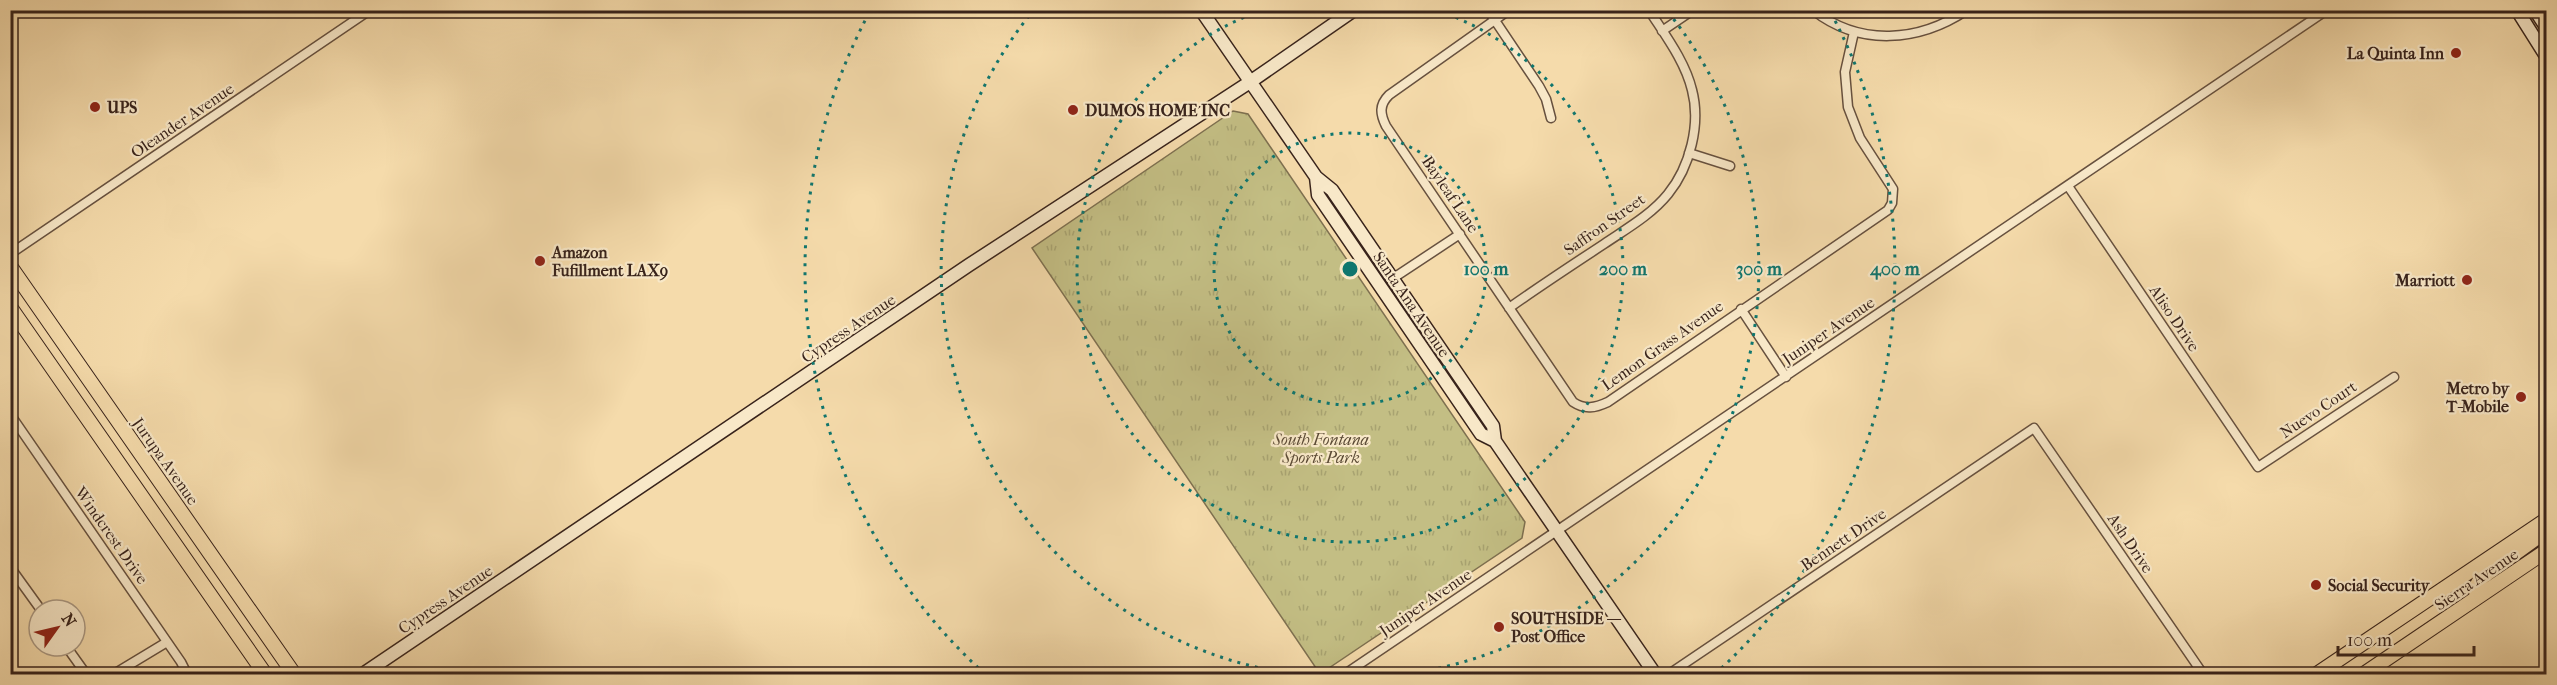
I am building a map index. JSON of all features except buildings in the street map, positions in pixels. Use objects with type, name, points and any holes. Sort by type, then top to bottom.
[{"type":"main road","name":"Jurupa Avenue","points":[[10,266],[294,675]]},
{"type":"main road","points":[[10,306],[265,675]]},
{"type":"main road","points":[[2476,598],[2477,585],[2481,578],[2539,536],[2544,522]]},
{"type":"main road","name":"Sierra Avenue","points":[[2317,675],[2544,522]]},
{"type":"main road","name":"Sierra Avenue","points":[[2364,675],[2547,551]]},
{"type":"street","name":"Oleander Avenue","points":[[10,254],[370,10]]},
{"type":"street","name":"Santa Ana Avenue","points":[[1201,10],[1316,177],[1332,190],[1493,426],[1495,441],[1655,675]]},
{"type":"street","name":"Cypress Avenue","points":[[363,675],[969,265],[1250,82],[1354,10]]},
{"type":"street","points":[[1488,10],[1543,93],[1550,108],[1551,118]]},
{"type":"street","points":[[1495,20],[1509,10]]},
{"type":"street","name":"Saffron Street","points":[[1509,308],[1654,208],[1677,181],[1689,153],[1695,121],[1693,91],[1681,62],[1648,10]]},
{"type":"street","points":[[1662,31],[1692,10]]},
{"type":"street","points":[[1814,10],[1854,32],[1887,37],[1910,35],[1935,28],[1967,10]]},
{"type":"street","name":"Juniper Avenue","points":[[1345,675],[2328,10]]},
{"type":"street","points":[[2517,10],[2547,56]]},
{"type":"street","points":[[2535,10],[2547,27]]},
{"type":"street","name":"Bayleaf Lane","points":[[1495,20],[1389,95],[1381,107],[1386,126],[1573,402],[1580,407],[1588,408]]},
{"type":"street","name":"Lemon Grass Avenue","points":[[1588,408],[1608,402],[1888,210],[1894,196],[1889,180],[1860,138],[1848,107],[1845,72],[1854,32]]},
{"type":"street","points":[[1689,153],[1730,166]]},
{"type":"street","name":"Santa Ana Avenue","points":[[1316,177],[1318,195],[1481,434],[1495,441]]},
{"type":"street","name":"Aliso Drive","points":[[2068,186],[2258,467]]},
{"type":"street","points":[[1392,279],[1460,234]]},
{"type":"street","points":[[1741,309],[1786,377]]},
{"type":"street","name":"Nuevo Court","points":[[2258,467],[2394,377]]},
{"type":"street","name":"Windcrest Drive","points":[[10,414],[167,642],[187,675]]},
{"type":"street","name":"Bennett Drive","points":[[1669,675],[2034,429]]},
{"type":"street","name":"Ash Drive","points":[[2034,429],[2203,675]]},
{"type":"street","points":[[10,567],[32,598]]},
{"type":"street","points":[[114,675],[167,642]]},
{"type":"street","points":[[74,658],[86,675]]},
{"type":"green space","name":"South Fontana Sports Park","points":[[1233,111],[1248,114],[1525,522],[1522,538],[1320,674],[1032,248]]},
{"type":"place","name":"La Quinta Inn","points":[[2456,53]]},
{"type":"place","name":"UPS","points":[[95,107]]},
{"type":"place","name":"DUMOS HOME INC","points":[[1073,110]]},
{"type":"place","name":"Amazon Fufillment LAX9","points":[[540,261]]},
{"type":"place","name":"Marriott","points":[[2467,280]]},
{"type":"place","name":"Metro by T-Mobile","points":[[2521,397]]},
{"type":"place","name":"Social Security","points":[[2316,585]]},
{"type":"place","name":"SOUTHSIDE — Post Office","points":[[1499,627]]}]
